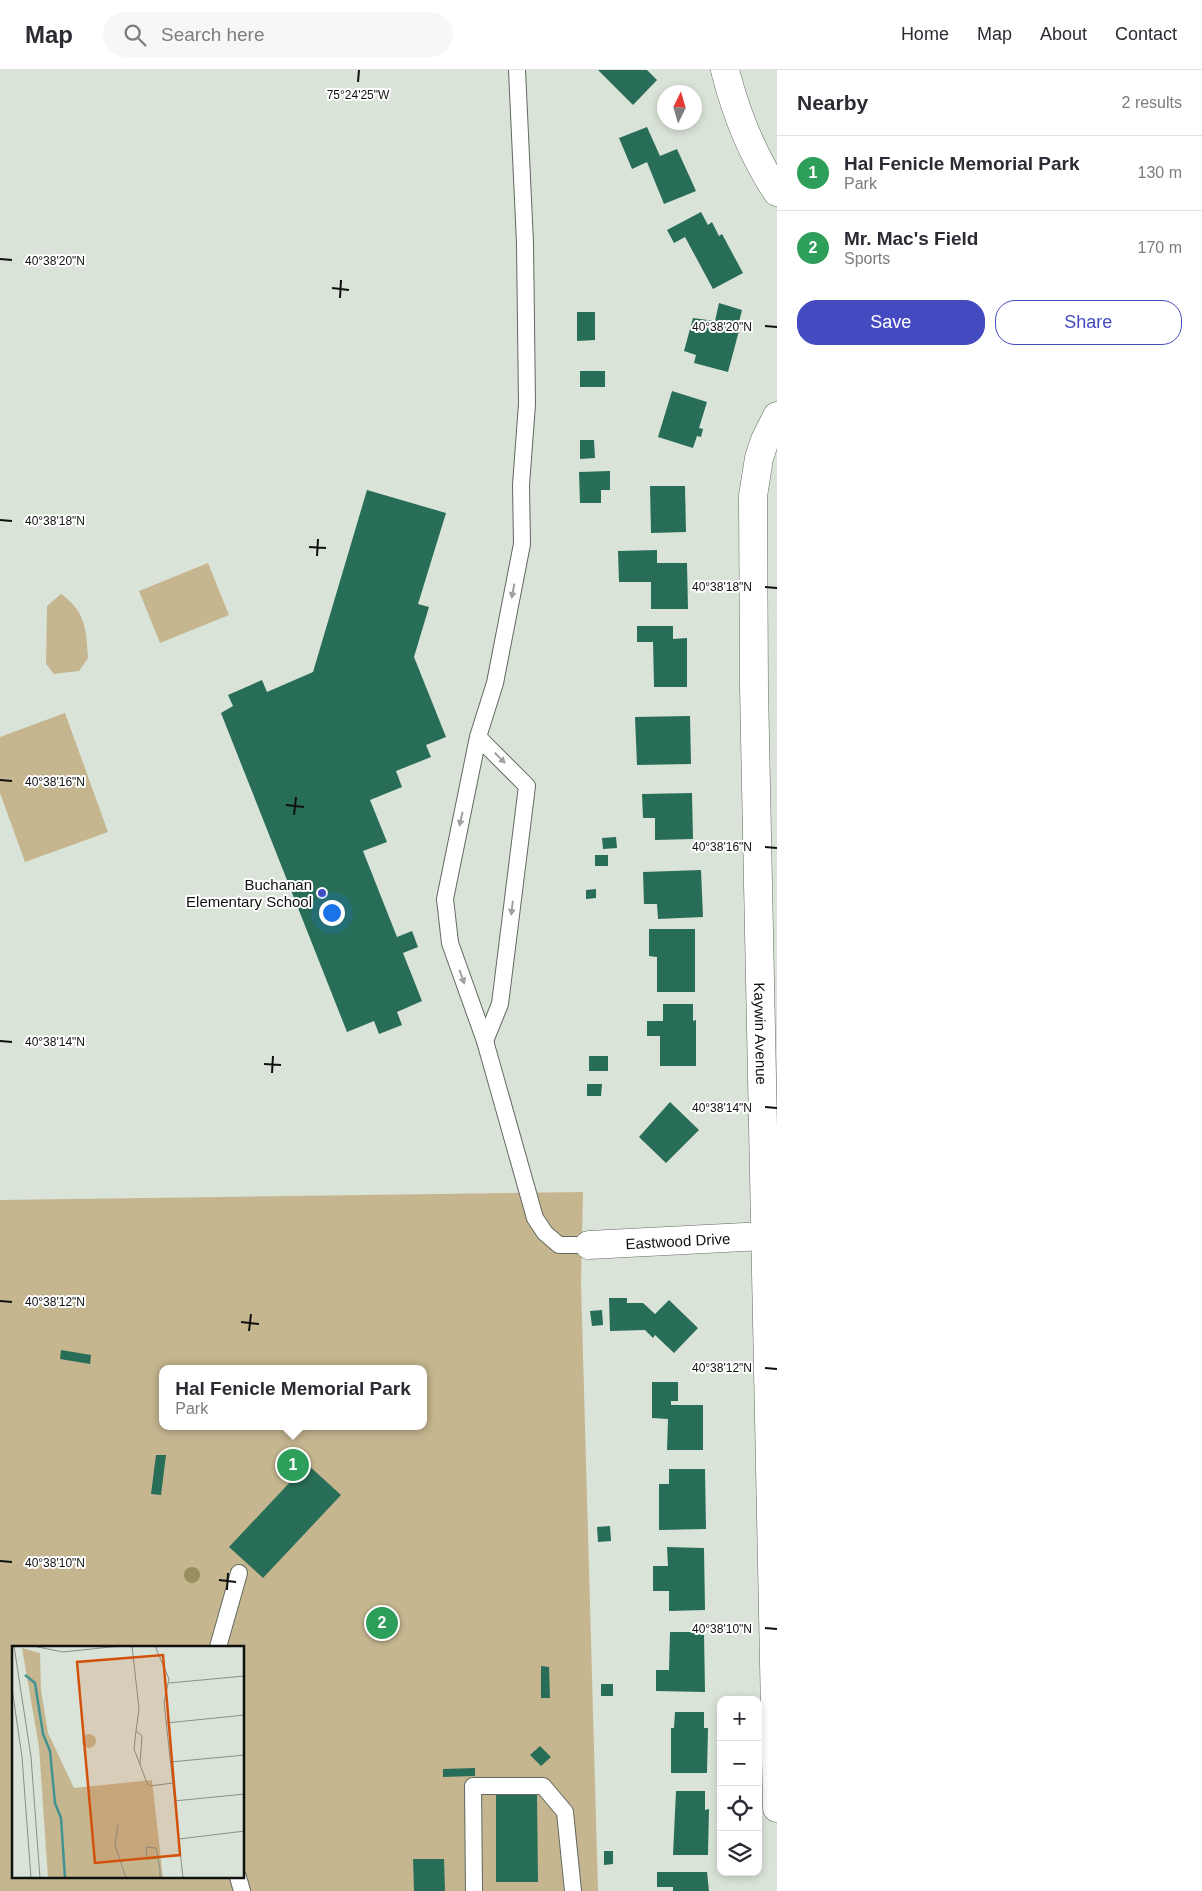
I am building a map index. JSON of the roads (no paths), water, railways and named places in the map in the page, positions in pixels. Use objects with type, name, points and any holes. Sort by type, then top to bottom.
[{"type":"street","points":[[725,70],[736,111],[745,134],[777,192]]},
{"type":"street","name":"Kaywin Avenue","points":[[777,416],[765,440],[759,458],[753,496],[766,687],[770,1042],[766,1236],[773,1395],[777,1808]]},
{"type":"street","name":"Eastwood Drive","points":[[589,1245],[766,1236]]},
{"type":"lane","points":[[516,70],[525,243],[527,404],[521,485],[522,544],[495,683],[478,736],[445,899],[450,943],[485,1041],[535,1218],[545,1233],[559,1245],[589,1245]]},
{"type":"lane","points":[[478,736],[527,786],[500,1004],[485,1041]]},
{"type":"lane","points":[[218,1646],[239,1573]]},
{"type":"lane","points":[[474,1891],[473,1786],[543,1786],[565,1812],[573,1891]]},
{"type":"lane","points":[[238,1878],[242,1891]]},
{"type":"place","name":"Buchanan Elementary School","points":[[322,893]]},
{"type":"place","name":"Hal Fenicle Memorial Park","points":[[293,1465]]},
{"type":"place","name":"Mr. Mac's Field","points":[[382,1623]]}]
